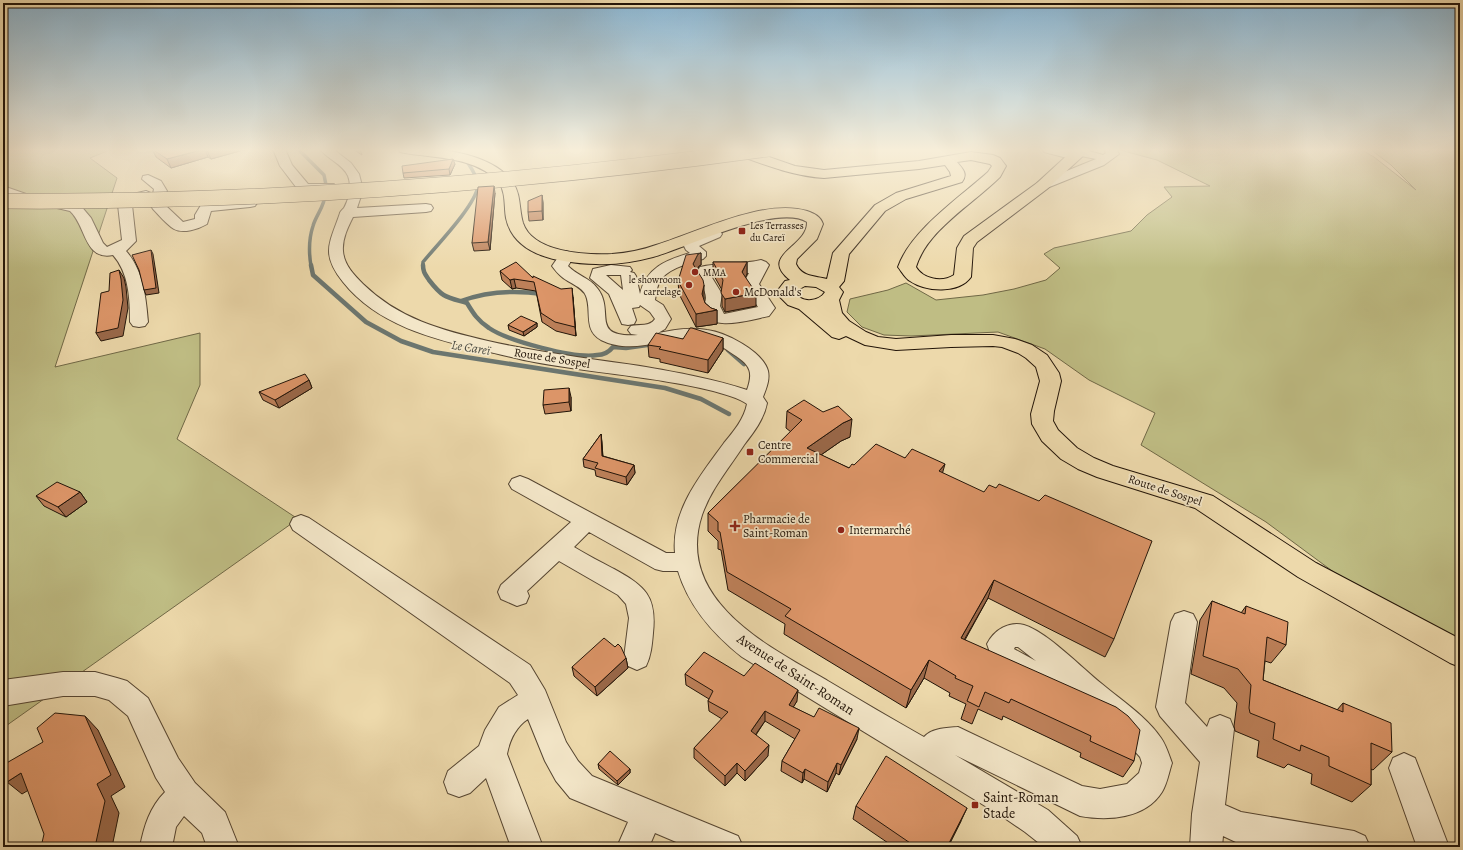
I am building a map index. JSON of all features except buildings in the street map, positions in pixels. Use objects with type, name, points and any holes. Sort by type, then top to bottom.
[{"type":"main road","points":[[3,189],[161,190],[207,189]]},
{"type":"main road","points":[[3,201],[120,201],[386,189]]},
{"type":"main road","points":[[509,189],[512,193],[512,208],[506,225],[507,233],[512,242],[528,255],[571,265],[626,263],[694,251],[768,215]]},
{"type":"main road","points":[[805,305],[819,305],[832,287],[841,253],[880,208],[901,196],[925,189]]},
{"type":"main road","points":[[980,189],[934,228],[912,253],[907,268],[911,274],[923,281],[942,284],[951,283],[960,278],[964,272],[965,248],[970,239],[1038,189]]},
{"type":"main road","points":[[564,264],[647,254],[726,226],[785,212],[806,215],[812,218],[815,222],[815,226],[809,239],[788,261],[788,266],[792,273],[802,283],[832,287]]},
{"type":"main road","name":"Route de Sospel","points":[[802,283],[786,291],[790,300],[805,305],[850,341],[865,347],[881,351],[895,352],[947,347],[966,341]]},
{"type":"main road","name":"Route de Sospel","points":[[832,287],[830,308],[838,323],[859,337],[871,341],[892,346],[948,340],[990,340],[1006,342],[1028,351],[1044,363],[1050,371],[1052,380],[1042,416],[1043,424],[1055,441],[1073,456],[1105,470],[1188,495],[1204,502],[1307,570],[1460,654]]},
{"type":"street","points":[[3,189],[17,196],[76,209],[86,220],[98,247],[104,251],[124,246],[129,241],[125,206],[129,199],[145,195],[157,198]]},
{"type":"street","points":[[161,189],[161,192],[157,198],[158,206],[177,224],[184,227],[198,224],[202,221],[202,215],[206,208],[219,205],[270,202],[287,199],[303,189]]},
{"type":"street","name":"Route de Sospel","points":[[355,189],[354,196],[338,232],[335,256],[340,268],[348,278],[392,314],[418,327],[441,335],[533,356],[651,373],[754,398]]},
{"type":"street","points":[[347,213],[426,208]]},
{"type":"street","points":[[694,251],[690,244],[724,230],[726,226]]},
{"type":"street","points":[[116,249],[122,254],[133,276],[139,305],[139,322]]},
{"type":"street","points":[[636,309],[657,274],[694,251],[746,256],[758,259],[762,262],[761,265],[751,284],[767,308],[762,312],[728,318],[719,304],[715,302],[714,294],[703,276],[706,270],[720,267],[749,269],[761,265]]},
{"type":"street","name":"Avenue de Saint-Roman","points":[[564,264],[591,290],[595,296],[596,321],[599,329],[606,336],[616,340],[632,341],[691,333],[707,334],[719,339],[755,362],[760,371],[760,381],[754,398],[757,403],[753,418],[696,500],[688,527],[686,546],[688,562],[697,590],[716,618],[734,635],[763,657],[1033,818],[1059,838],[1066,847]]},
{"type":"street","points":[[611,270],[626,273],[636,309],[610,284],[598,278],[599,272],[611,270]]},
{"type":"street","points":[[595,309],[636,309]]},
{"type":"street","points":[[520,484],[663,562],[688,562]]},
{"type":"street","points":[[518,596],[510,592],[587,521]]},
{"type":"street","points":[[301,524],[520,674],[535,699],[555,751],[567,771],[581,787],[726,847]]},
{"type":"street","points":[[557,549],[627,588],[638,600],[642,618],[637,658]]},
{"type":"street","points":[[1184,622],[1170,707],[1218,744],[1208,814],[1206,847]]},
{"type":"street","points":[[3,693],[63,684],[95,684],[117,690],[138,707],[167,768],[184,794],[214,823],[223,847]]},
{"type":"street","points":[[928,756],[938,743],[958,741],[1080,801],[1100,804],[1135,798],[1152,782],[1157,763],[1151,748],[1128,723],[1092,693]]},
{"type":"street","points":[[527,847],[492,754],[495,740],[509,716],[535,699]]},
{"type":"street","points":[[459,782],[492,754]]},
{"type":"street","points":[[1404,768],[1434,847]]},
{"type":"street","points":[[156,847],[160,824],[167,810],[184,794]]},
{"type":"street","points":[[1208,814],[1240,828],[1354,847]]},
{"type":"street","points":[[633,847],[647,815]]},
{"type":"shaded area","points":[[3,189],[114,189],[55,367],[200,333],[200,385],[177,439],[298,519],[3,728]]},
{"type":"shaded area","points":[[1165,189],[1414,189],[1416,190],[1415,189],[1460,189],[1460,643],[1339,576],[1266,522],[1141,445],[1155,413],[1089,380],[1045,349],[998,332],[911,336],[884,335],[862,327],[847,312],[850,299],[888,290],[906,283],[936,300],[983,295],[1014,289],[1046,280],[1060,268],[1044,254],[1054,248],[1131,231],[1147,215],[1172,197]]},
{"type":"waterway","points":[[423,265],[423,262],[463,214],[470,204],[477,189]]},
{"type":"waterway","name":"Le Careï","points":[[311,266],[310,241],[314,222],[324,203],[325,194]]},
{"type":"waterway","name":"Le Careï","points":[[311,265],[313,275],[366,322],[401,341],[433,352],[665,388],[701,399],[729,414]]},
{"type":"waterway","points":[[423,265],[426,276],[442,294],[449,298],[467,303],[482,323],[498,333],[511,338],[558,352],[587,356],[604,354],[613,347],[626,348],[654,344]]},
{"type":"waterway","points":[[461,301],[481,295],[502,292],[543,294]]},
{"type":"waterway","points":[[728,350],[744,364]]},
{"type":"place","name":"Les Terrasses du Careï","points":[[742,231]]},
{"type":"place","name":"MMA","points":[[695,272]]},
{"type":"place","name":"le showroom carrelage","points":[[689,285]]},
{"type":"place","name":"McDonald's","points":[[736,292]]},
{"type":"place","name":"Centre Commercial","points":[[750,452]]},
{"type":"place","name":"Pharmacie de Saint-Roman","points":[[735,526]]},
{"type":"place","name":"Intermarché","points":[[841,530]]},
{"type":"place","name":"Saint-Roman Stade","points":[[975,805]]}]
